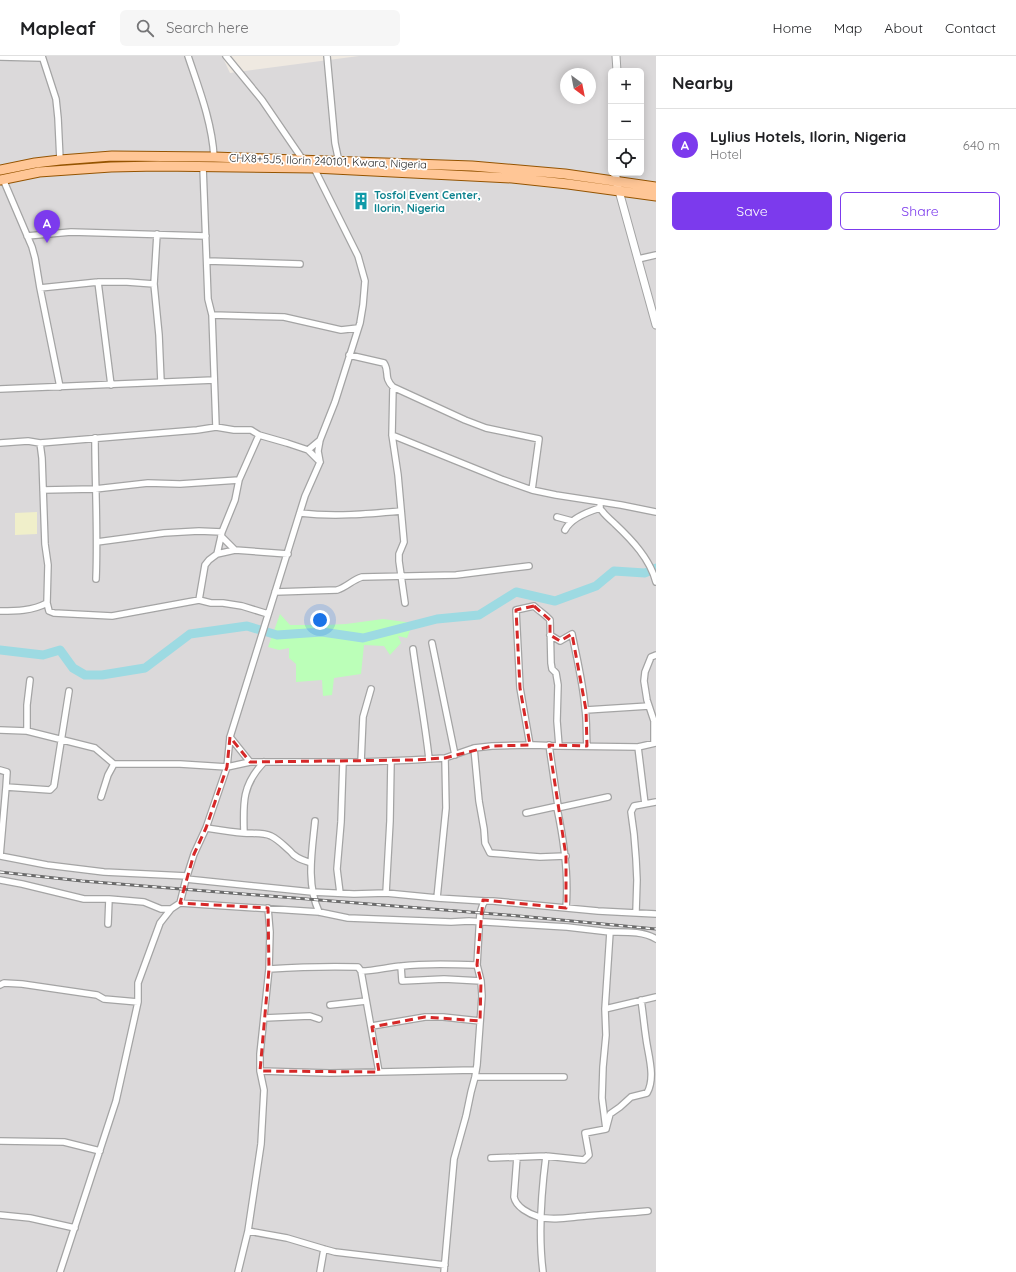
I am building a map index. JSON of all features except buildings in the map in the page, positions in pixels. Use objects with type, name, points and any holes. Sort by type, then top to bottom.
[{"type":"main road","name":"CHX8+5J5, Ilorin 240101, Kwara, Nigeria","points":[[1,177],[35,163],[60,160],[112,156],[214,157],[503,168],[616,177],[656,187]]},
{"type":"main road","name":"CHX8+5J5, Ilorin 240101, Kwara, Nigeria","points":[[1,177],[67,169],[158,166],[314,168],[505,178],[568,184],[656,196]]},
{"type":"street","points":[[188,56],[208,118],[214,157]]},
{"type":"street","points":[[226,56],[262,100],[303,160]]},
{"type":"street","points":[[327,56],[335,143],[340,162]]},
{"type":"street","points":[[616,56],[617,68]]},
{"type":"street","points":[[0,57],[42,57],[56,99],[60,160]]},
{"type":"street","points":[[203,167],[208,299],[212,315],[216,427]]},
{"type":"street","points":[[180,903],[186,877],[194,854],[206,828],[227,767],[230,737],[300,513],[320,462],[318,451],[320,440],[358,328],[363,305],[365,281],[358,256],[314,168]]},
{"type":"street","points":[[1,177],[35,258],[60,387]]},
{"type":"street","points":[[616,177],[656,325]]},
{"type":"street","points":[[27,236],[71,232],[206,236]]},
{"type":"street","points":[[157,234],[154,284],[159,335],[161,382]]},
{"type":"street","points":[[638,259],[656,255]]},
{"type":"street","points":[[207,261],[300,264]]},
{"type":"street","points":[[40,288],[98,282],[154,284]]},
{"type":"street","points":[[98,282],[111,385]]},
{"type":"street","points":[[212,315],[284,317],[341,330],[358,328]]},
{"type":"street","points":[[349,356],[384,363],[387,369],[387,380],[393,387],[464,420],[486,428],[540,439],[532,490]]},
{"type":"street","points":[[0,389],[214,380]]},
{"type":"street","points":[[393,387],[392,435],[404,542],[399,554],[399,561],[405,603]]},
{"type":"street","points":[[0,443],[28,441],[40,443],[197,430],[216,427],[234,430],[251,430],[259,435],[287,442],[308,450],[320,462]]},
{"type":"street","points":[[217,554],[222,534],[235,500],[239,480],[259,435]]},
{"type":"street","points":[[392,435],[532,490],[656,512]]},
{"type":"street","points":[[95,438],[97,542],[96,579]]},
{"type":"street","points":[[308,450],[320,440]]},
{"type":"street","points":[[40,443],[44,490],[44,530],[48,565],[47,603],[49,611],[54,613],[112,616],[199,600],[211,603],[223,602],[268,614]]},
{"type":"street","points":[[44,490],[95,489],[148,483],[180,484],[239,480]]},
{"type":"street","points":[[600,502],[600,508],[603,513],[630,540],[648,562],[656,582]]},
{"type":"street","points":[[565,530],[572,522],[588,512],[600,508]]},
{"type":"street","points":[[300,513],[320,515],[401,511]]},
{"type":"street","points":[[557,518],[572,522]]},
{"type":"street","points":[[97,542],[164,533],[199,531],[222,534],[235,550]]},
{"type":"street","points":[[199,600],[205,565],[217,554],[235,550],[288,554]]},
{"type":"street","points":[[275,592],[337,590],[346,586],[355,579],[362,577],[456,575],[529,566]]},
{"type":"street","points":[[0,611],[20,611],[47,603]]},
{"type":"street","points":[[530,745],[520,688],[516,610],[534,606],[550,620],[552,669],[556,673],[558,685],[557,721],[559,746]]},
{"type":"street","points":[[550,635],[560,641],[572,634],[580,668],[586,710],[587,746]]},
{"type":"street","points":[[432,643],[455,755]]},
{"type":"street","points":[[413,649],[429,759]]},
{"type":"street","points":[[0,730],[27,731],[95,748],[114,764],[180,764],[227,767],[250,762],[361,762],[445,758],[474,748],[492,746],[549,745],[638,747],[655,743],[654,721],[649,706],[644,681],[645,672],[651,657],[656,655]]},
{"type":"street","points":[[27,731],[27,705],[30,680]]},
{"type":"street","points":[[361,762],[363,717],[371,689]]},
{"type":"street","points":[[6,787],[50,790],[53,788],[69,690]]},
{"type":"street","points":[[586,710],[649,706]]},
{"type":"street","points":[[230,737],[250,762]]},
{"type":"street","points":[[549,745],[557,807],[566,856],[568,886],[566,908]]},
{"type":"street","points":[[638,747],[645,804]]},
{"type":"street","points":[[474,748],[478,800],[484,829],[485,844],[490,853],[540,857],[566,856]]},
{"type":"street","points":[[437,898],[446,808],[445,758]]},
{"type":"street","points":[[386,893],[390,821],[391,761]]},
{"type":"street","points":[[244,833],[244,807],[248,785],[255,772],[264,762]]},
{"type":"street","points":[[340,893],[337,869],[341,822],[343,762]]},
{"type":"street","points":[[101,797],[108,775],[114,764]]},
{"type":"street","points":[[0,770],[7,772],[2,807],[0,856],[46,865],[104,872],[186,877],[312,892],[354,894],[386,893],[437,898],[485,900],[598,911],[656,914]]},
{"type":"street","points":[[526,813],[608,797]]},
{"type":"street","points":[[636,912],[637,880],[631,812],[634,806],[656,802]]},
{"type":"street","points":[[315,821],[310,872],[313,899],[318,912]]},
{"type":"street","points":[[206,828],[244,833],[265,833],[284,844],[290,852],[301,860],[311,863]]},
{"type":"street","points":[[0,880],[84,899],[109,899],[144,902],[161,908],[171,909]]},
{"type":"street","points":[[108,924],[109,899]]},
{"type":"street","points":[[444,1272],[454,1159],[475,1077],[482,996],[481,981],[477,965],[482,904],[485,900]]},
{"type":"street","points":[[60,1272],[116,1101],[138,1002],[138,983],[160,923],[171,909],[180,903],[318,912],[348,918],[451,922],[468,921],[567,927],[642,934],[652,936],[656,939]]},
{"type":"street","points":[[238,1272],[248,1230],[261,1144],[264,1090],[260,1071],[260,1054],[270,969],[270,932],[268,908]]},
{"type":"street","points":[[606,1129],[602,1098],[606,1035],[605,1009],[610,932]]},
{"type":"street","points":[[361,971],[401,966],[451,964],[477,965]]},
{"type":"street","points":[[270,969],[315,966],[358,967],[361,971],[379,1072]]},
{"type":"street","points":[[401,966],[402,981],[444,979],[481,981]]},
{"type":"street","points":[[0,985],[4,983],[22,984],[97,995],[104,999],[138,1002]]},
{"type":"street","points":[[605,1009],[656,997]]},
{"type":"street","points":[[606,1129],[610,1114],[631,1096],[647,1093],[650,1087],[649,1055],[642,1000]]},
{"type":"street","points":[[330,1005],[366,1001]]},
{"type":"street","points":[[264,1018],[310,1016],[319,1019]]},
{"type":"street","points":[[372,1026],[425,1017],[443,1017],[480,1021]]},
{"type":"street","points":[[260,1071],[330,1073],[475,1070]]},
{"type":"street","points":[[475,1077],[564,1077]]},
{"type":"street","points":[[491,1158],[546,1156],[584,1160],[589,1155],[585,1133],[606,1129]]},
{"type":"street","points":[[0,1141],[64,1142],[100,1151]]},
{"type":"street","points":[[543,1272],[540,1218],[546,1156]]},
{"type":"street","points":[[517,1157],[514,1196],[515,1202],[530,1214],[540,1218],[570,1219],[584,1216],[648,1211]]},
{"type":"street","points":[[0,1215],[30,1218],[75,1228]]},
{"type":"street","points":[[248,1230],[287,1238],[324,1249],[445,1265]]},
{"type":"street","points":[[320,1272],[324,1249]]},
{"type":"highlighted area","points":[[534,606],[550,620],[550,635],[560,641],[572,634],[586,710],[587,746],[549,745],[566,856],[566,908],[483,900],[477,965],[481,981],[480,1021],[425,1017],[372,1027],[379,1072],[260,1071],[269,969],[268,908],[180,903],[194,854],[206,828],[227,767],[230,737],[250,762],[412,760],[445,758],[492,746],[530,745],[520,688],[516,610]]},
{"type":"shaded area","points":[[0,56],[222,56],[230,73],[359,56],[656,56],[656,1272],[0,1272]]},
{"type":"green space","points":[[37,512],[37,534],[15,535],[15,513]]},
{"type":"green space","points":[[280,614],[290,625],[346,624],[383,619],[413,623],[407,638],[398,636],[401,643],[390,655],[384,646],[364,645],[361,674],[334,678],[332,695],[323,696],[322,680],[296,682],[296,664],[289,658],[289,648],[279,650],[268,647]]},
{"type":"waterway","points":[[0,650],[43,655],[60,650],[73,668],[85,675],[102,675],[145,668],[190,634],[247,626],[277,635],[322,632],[363,638],[437,619],[479,615],[516,592],[555,601],[596,586],[614,571],[645,573],[656,568]]},
{"type":"railway","points":[[0,872],[82,881],[519,916],[656,929]]},
{"type":"place","name":"Tosfol Event Center, Ilorin, Nigeria","points":[[361,201]]},
{"type":"place","name":"Lylius Hotels, Ilorin, Nigeria","points":[[47,243]]}]
